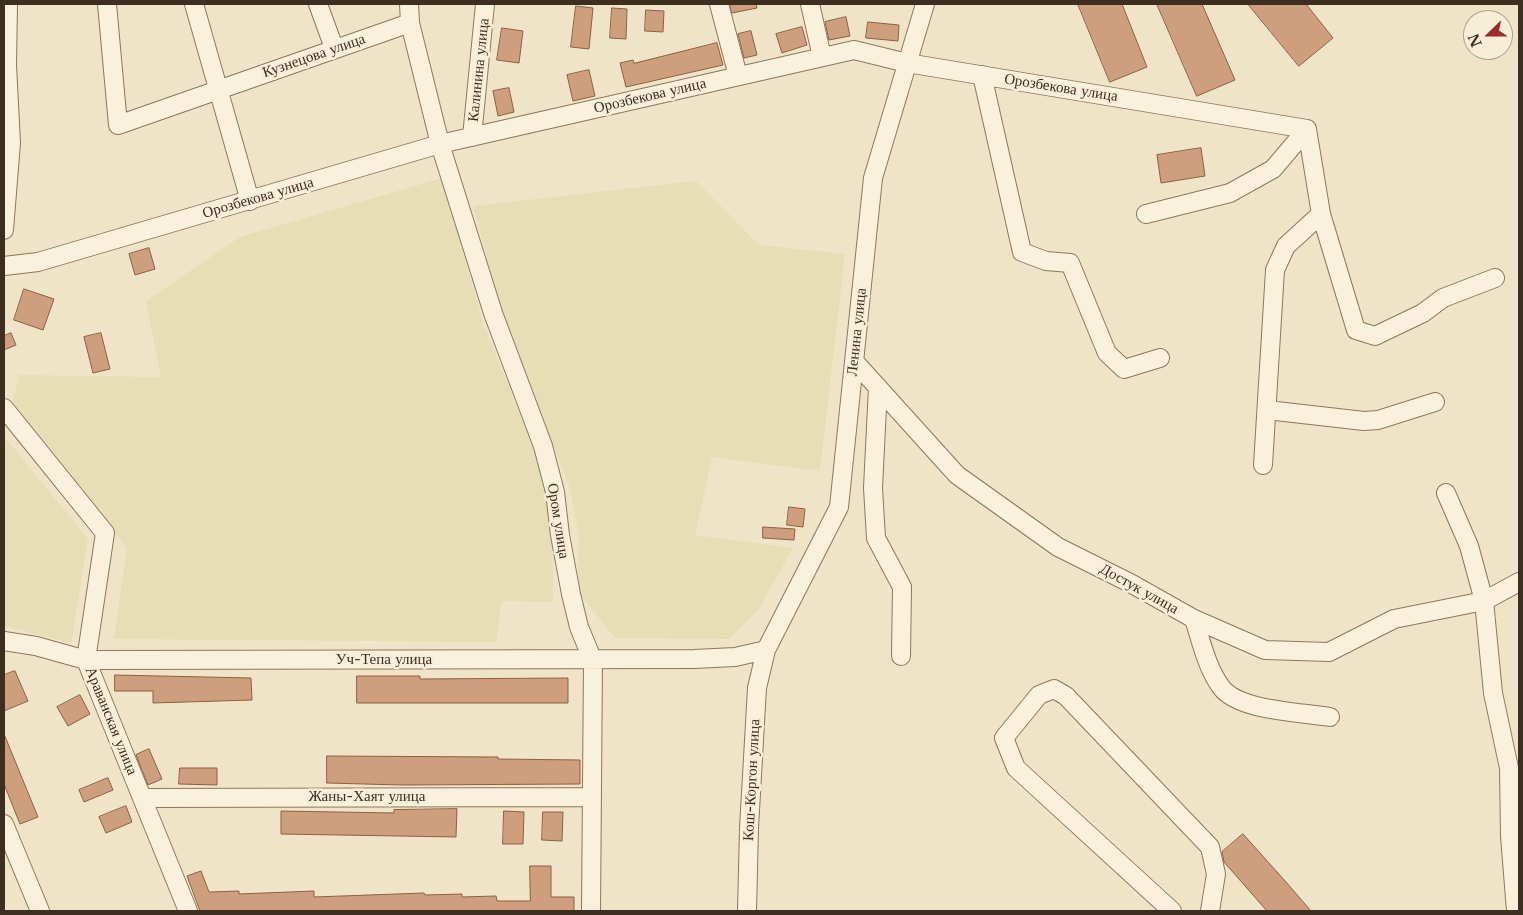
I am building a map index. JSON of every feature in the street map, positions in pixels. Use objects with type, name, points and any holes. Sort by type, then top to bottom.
[{"type":"street","points":[[4,230],[11,143],[5,64],[8,4]]},
{"type":"street","name":"Кузнецова улица","points":[[107,4],[118,125],[410,23]]},
{"type":"street","points":[[194,4],[250,201]]},
{"type":"street","points":[[318,4],[334,48]]},
{"type":"street","name":"Ором улица","points":[[409,4],[410,23],[440,144],[493,313],[544,446],[555,492],[560,534],[571,594],[579,627],[593,660],[591,911]]},
{"type":"street","name":"Калинина улица","points":[[472,137],[486,4]]},
{"type":"street","points":[[720,4],[738,76]]},
{"type":"street","points":[[810,4],[822,57]]},
{"type":"street","name":"Ленина улица","points":[[766,650],[839,507],[873,178],[925,4]]},
{"type":"street","name":"Орозбекова улица","points":[[4,266],[38,262],[440,144],[854,50],[908,63],[1307,129]]},
{"type":"street","points":[[982,75],[1022,252],[1046,261],[1070,263],[1107,353],[1124,369],[1160,358]]},
{"type":"street","points":[[1146,214],[1230,194],[1273,169],[1307,129]]},
{"type":"street","points":[[1307,129],[1321,214],[1356,330],[1375,336],[1423,314],[1443,298],[1495,278]]},
{"type":"street","points":[[1263,465],[1275,270],[1286,246],[1321,214]]},
{"type":"street","name":"Достук улица","points":[[854,360],[956,475],[1058,547],[1132,584],[1194,619],[1265,650],[1329,652],[1394,619],[1484,601],[1519,582]]},
{"type":"street","points":[[878,387],[874,488],[876,538],[902,587],[901,656]]},
{"type":"street","points":[[1267,410],[1371,421],[1436,402]]},
{"type":"street","name":"Араванская улица","points":[[4,408],[106,532],[86,660],[188,911]]},
{"type":"street","points":[[1446,493],[1469,546],[1484,601],[1493,693],[1514,766],[1510,836],[1516,911]]},
{"type":"street","points":[[1194,619],[1210,667],[1221,688],[1245,704],[1330,717]]},
{"type":"street","name":"Уч-Тепа улица","points":[[4,640],[36,646],[86,660],[702,659],[735,656],[766,650]]},
{"type":"street","name":"Кош-Коргон улица","points":[[748,911],[749,828],[757,688],[766,650]]},
{"type":"street","points":[[1172,911],[1016,768],[1004,738],[1039,695],[1054,689],[1066,696],[1210,847],[1216,874],[1210,911]]},
{"type":"street","name":"Жаны-Хаят улица","points":[[142,798],[592,797]]},
{"type":"street","points":[[4,824],[40,911]]},
{"type":"shaded area","points":[[442,178],[482,320],[552,495],[553,602],[502,601],[496,642],[114,639],[127,548],[12,403],[19,375],[161,377],[146,301],[240,237]]},
{"type":"shaded area","points":[[696,181],[759,245],[845,254],[820,471],[712,457],[695,535],[793,548],[759,609],[729,639],[615,638],[577,590],[579,537],[569,486],[501,311],[473,206]]},
{"type":"shaded area","points":[[4,436],[88,539],[71,643],[4,626]]},
{"type":"building","points":[[730,4],[756,4],[757,8],[732,13]]},
{"type":"building","points":[[1078,4],[1122,4],[1147,67],[1110,82]]},
{"type":"building","points":[[1157,4],[1202,4],[1235,80],[1197,96]]},
{"type":"building","points":[[1248,4],[1306,4],[1333,38],[1299,66]]},
{"type":"building","points":[[576,6],[593,8],[589,49],[571,47]]},
{"type":"building","points":[[612,8],[627,9],[626,39],[610,38]]},
{"type":"building","points":[[646,10],[664,11],[663,32],[645,31]]},
{"type":"building","points":[[846,17],[850,36],[829,40],[825,22]]},
{"type":"building","points":[[868,22],[899,25],[898,41],[866,38]]},
{"type":"building","points":[[802,27],[807,45],[782,53],[776,34]]},
{"type":"building","points":[[502,28],[523,31],[519,63],[497,60]]},
{"type":"building","points":[[751,31],[757,55],[744,58],[738,34]]},
{"type":"building","points":[[717,43],[723,65],[626,87],[620,63],[633,60],[634,63]]},
{"type":"building","points":[[589,70],[595,96],[573,101],[567,75]]},
{"type":"building","points":[[509,88],[514,112],[498,116],[493,91]]},
{"type":"building","points":[[1201,148],[1205,176],[1161,183],[1157,155]]},
{"type":"building","points":[[149,248],[155,269],[135,275],[129,254]]},
{"type":"building","points":[[24,289],[54,299],[43,330],[14,320]]},
{"type":"building","points":[[11,333],[16,345],[4,350],[4,336]]},
{"type":"building","points":[[101,333],[110,369],[93,373],[84,337]]},
{"type":"building","points":[[789,507],[805,509],[803,527],[787,525]]},
{"type":"building","points":[[763,527],[795,529],[794,540],[763,538]]},
{"type":"building","points":[[15,671],[28,701],[4,711],[4,675]]},
{"type":"building","points":[[115,675],[251,678],[252,700],[153,703],[153,691],[115,691]]},
{"type":"building","points":[[357,676],[420,676],[420,679],[568,678],[568,703],[357,703]]},
{"type":"building","points":[[80,695],[90,714],[68,726],[57,707]]},
{"type":"building","points":[[4,734],[38,817],[20,824],[4,784]]},
{"type":"building","points":[[149,749],[162,779],[148,785],[136,755]]},
{"type":"building","points":[[327,756],[498,757],[498,759],[580,760],[580,784],[401,785],[327,783]]},
{"type":"building","points":[[180,768],[217,768],[217,785],[179,784]]},
{"type":"building","points":[[108,778],[113,790],[84,802],[79,790]]},
{"type":"building","points":[[126,806],[132,822],[106,833],[99,817]]},
{"type":"building","points":[[457,809],[456,837],[281,834],[281,811],[394,813],[394,810]]},
{"type":"building","points":[[504,811],[524,812],[523,844],[503,844]]},
{"type":"building","points":[[543,812],[563,812],[562,841],[542,840]]},
{"type":"building","points":[[1243,834],[1311,911],[1267,911],[1224,862],[1222,852]]},
{"type":"building","points":[[530,866],[551,866],[551,897],[574,897],[574,911],[200,911],[187,876],[201,871],[209,892],[239,891],[239,894],[314,891],[314,897],[424,893],[425,895],[462,894],[462,897],[496,896],[497,901],[530,901]]}]
